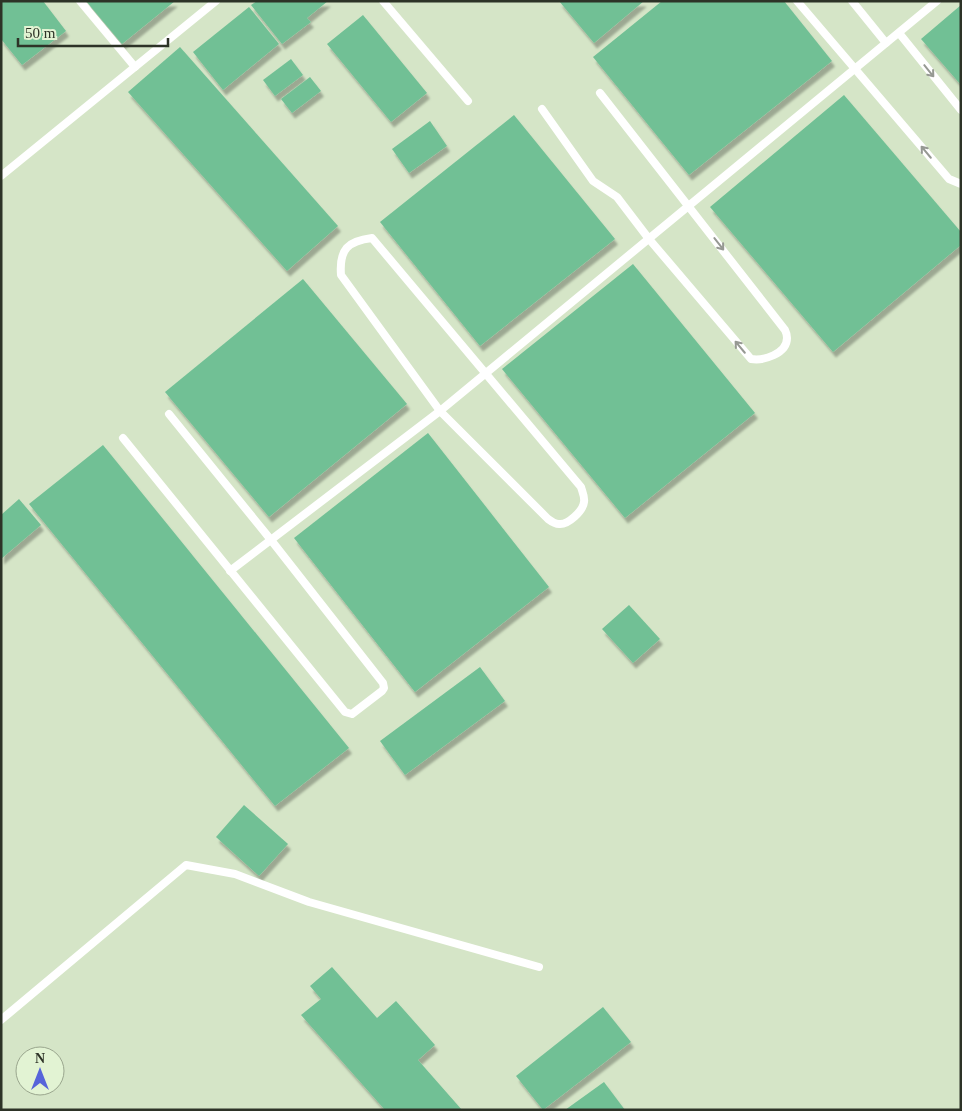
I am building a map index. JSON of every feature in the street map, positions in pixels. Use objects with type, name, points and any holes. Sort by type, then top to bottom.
[{"type":"lane","points":[[80,1],[135,67]]},
{"type":"lane","points":[[1,176],[216,1]]},
{"type":"lane","points":[[383,1],[468,100]]},
{"type":"lane","points":[[798,1],[949,180],[961,184]]},
{"type":"lane","points":[[852,1],[886,44]]},
{"type":"lane","points":[[230,572],[440,411],[937,1]]},
{"type":"lane","points":[[899,33],[961,110]]},
{"type":"lane","points":[[542,110],[593,181],[617,197],[649,239],[751,359],[767,359],[784,348],[788,339],[785,330],[600,93]]},
{"type":"lane","points":[[372,238],[485,374],[580,486],[585,500],[583,506],[568,522],[560,525],[548,519],[440,411],[340,275],[340,260],[346,248],[359,240],[372,238]]},
{"type":"lane","points":[[123,438],[345,712],[352,714],[382,691],[383,683],[169,414]]},
{"type":"lane","points":[[1,1020],[186,865],[235,874],[309,902],[539,967]]},
{"type":"building","points":[[1,1],[43,1],[66,31],[22,65],[1,39]]},
{"type":"building","points":[[86,1],[175,1],[122,44]]},
{"type":"building","points":[[257,1],[328,1],[307,18],[311,22],[282,44],[251,5]]},
{"type":"building","points":[[559,1],[644,1],[594,43]]},
{"type":"building","points":[[662,1],[784,1],[832,61],[689,175],[593,57]]},
{"type":"building","points":[[961,5],[961,85],[921,39]]},
{"type":"building","points":[[249,7],[279,44],[223,90],[193,52]]},
{"type":"building","points":[[363,15],[427,93],[391,122],[327,44]]},
{"type":"building","points":[[180,47],[338,226],[287,271],[128,92]]},
{"type":"building","points":[[291,59],[303,75],[275,96],[263,80]]},
{"type":"building","points":[[310,77],[321,91],[292,113],[281,99]]},
{"type":"building","points":[[844,95],[961,232],[961,245],[833,352],[710,207]]},
{"type":"building","points":[[514,115],[615,239],[480,346],[380,222]]},
{"type":"building","points":[[430,121],[447,146],[409,173],[392,149]]},
{"type":"building","points":[[633,264],[755,413],[625,518],[502,369]]},
{"type":"building","points":[[303,279],[407,404],[269,517],[165,392]]},
{"type":"building","points":[[428,433],[549,587],[415,692],[294,538]]},
{"type":"building","points":[[103,445],[349,748],[275,806],[29,504]]},
{"type":"building","points":[[19,499],[41,525],[1,559],[1,515]]},
{"type":"building","points":[[629,605],[660,639],[633,663],[602,629]]},
{"type":"building","points":[[480,667],[505,701],[405,775],[380,741]]},
{"type":"building","points":[[244,805],[288,844],[259,876],[216,837]]},
{"type":"building","points":[[332,967],[377,1018],[396,1001],[435,1045],[418,1060],[462,1110],[385,1110],[301,1015],[321,999],[310,986]]},
{"type":"building","points":[[603,1007],[631,1042],[543,1110],[516,1076]]},
{"type":"building","points":[[604,1082],[625,1110],[565,1110]]}]
